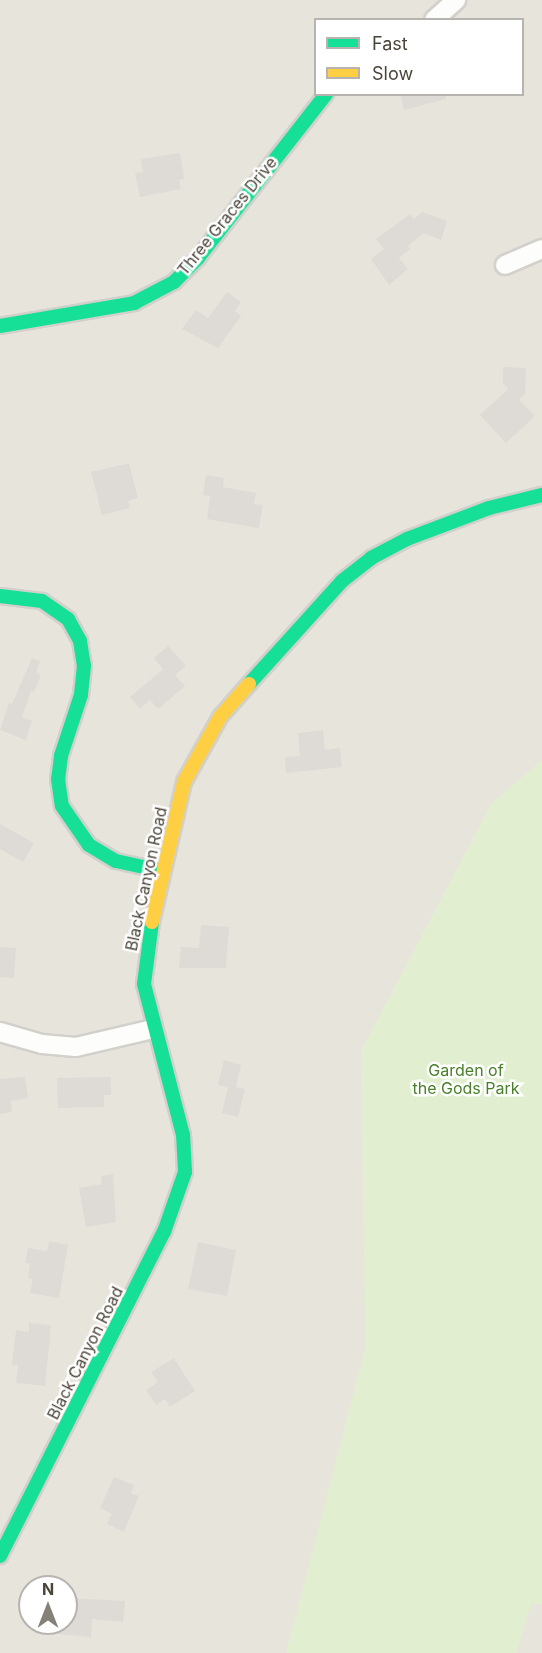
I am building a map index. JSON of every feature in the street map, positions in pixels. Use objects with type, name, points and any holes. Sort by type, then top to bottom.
[{"type":"street","points":[[436,18],[456,0]]},
{"type":"street","name":"Three Graces Drive","points":[[0,326],[134,303],[174,282],[198,258],[306,116],[324,96]]},
{"type":"street","points":[[505,265],[542,249]]},
{"type":"street","name":"Black Canyon Road","points":[[0,1556],[178,1199],[185,1172],[183,1135],[153,1029],[144,984],[147,945],[162,871],[184,782],[201,746],[220,717],[342,581],[371,558],[407,539],[489,508],[542,495]]},
{"type":"street","points":[[0,596],[42,601],[68,619],[80,641],[84,666],[81,695],[61,756],[58,779],[62,806],[89,845],[116,861],[162,871]]},
{"type":"street","points":[[0,1032],[42,1044],[76,1047],[153,1029]]},
{"type":"shaded area","points":[[0,0],[542,0],[542,1653],[0,1653]]},
{"type":"green space","name":"Garden of the Gods Park","points":[[542,760],[542,1604],[531,1604],[516,1653],[286,1653],[365,1348],[361,1051],[491,804]]},
{"type":"building","points":[[400,96],[446,96],[446,99],[404,110]]},
{"type":"building","points":[[180,153],[184,179],[179,180],[181,189],[140,197],[135,173],[143,172],[141,159]]},
{"type":"building","points":[[422,212],[447,221],[441,240],[423,233],[408,246],[410,249],[399,258],[408,269],[389,285],[371,259],[384,249],[376,239],[410,214],[414,219]]},
{"type":"building","points":[[227,292],[241,302],[235,311],[241,316],[218,348],[182,329],[196,310],[208,318]]},
{"type":"building","points":[[503,367],[526,368],[525,394],[519,400],[535,416],[506,443],[480,415],[508,389],[503,383]]},
{"type":"building","points":[[129,463],[138,498],[128,501],[130,508],[102,515],[91,472]]},
{"type":"building","points":[[206,475],[224,478],[223,487],[256,493],[254,504],[263,505],[259,528],[207,519],[210,496],[203,495]]},
{"type":"building","points":[[168,646],[186,666],[175,675],[185,686],[158,709],[150,700],[140,709],[130,697],[163,669],[154,658]]},
{"type":"building","points":[[32,658],[40,661],[36,673],[41,675],[34,692],[31,691],[22,717],[32,721],[26,740],[0,730],[9,703],[12,704]]},
{"type":"building","points":[[323,730],[325,750],[340,748],[342,767],[286,773],[285,757],[300,756],[298,733]]},
{"type":"building","points":[[0,824],[34,843],[23,862],[0,849]]},
{"type":"building","points":[[201,925],[229,927],[226,968],[179,968],[181,947],[199,948]]},
{"type":"building","points":[[0,947],[16,948],[14,978],[0,977]]},
{"type":"building","points":[[224,1060],[241,1065],[236,1087],[245,1089],[238,1117],[222,1113],[228,1087],[218,1085]]},
{"type":"building","points":[[25,1077],[28,1098],[11,1101],[12,1112],[0,1114],[0,1079]]},
{"type":"building","points":[[111,1077],[111,1095],[104,1095],[104,1107],[58,1108],[57,1078]]},
{"type":"building","points":[[113,1174],[116,1222],[86,1227],[79,1188],[102,1184],[101,1176]]},
{"type":"building","points":[[49,1241],[68,1245],[59,1298],[30,1293],[33,1279],[28,1278],[30,1264],[25,1263],[28,1248],[47,1251]]},
{"type":"building","points":[[198,1242],[236,1250],[227,1296],[188,1289]]},
{"type":"building","points":[[29,1323],[51,1325],[45,1386],[16,1383],[18,1365],[12,1365],[16,1330],[29,1332]]},
{"type":"building","points":[[174,1358],[195,1391],[170,1407],[165,1399],[156,1405],[146,1390],[158,1382],[151,1372]]},
{"type":"building","points":[[114,1477],[134,1485],[131,1493],[139,1496],[124,1532],[107,1524],[112,1514],[100,1508]]},
{"type":"building","points":[[78,1599],[125,1601],[123,1622],[92,1619],[91,1637],[69,1635],[78,1635]]},
{"type":"traffic: fast","points":[[0,326],[134,303],[174,282],[198,258],[324,96]]},
{"type":"traffic: fast","points":[[249,684],[342,581],[371,558],[407,539],[489,508],[542,495]]},
{"type":"traffic: fast","points":[[0,596],[42,601],[68,619],[80,641],[84,666],[81,695],[61,756],[58,779],[62,806],[89,845],[116,861],[162,871]]},
{"type":"traffic: fast","points":[[0,1556],[164,1232],[185,1172],[183,1135],[144,984],[152,922]]},
{"type":"traffic: slow","points":[[152,922],[184,782],[220,717],[249,684]]}]
